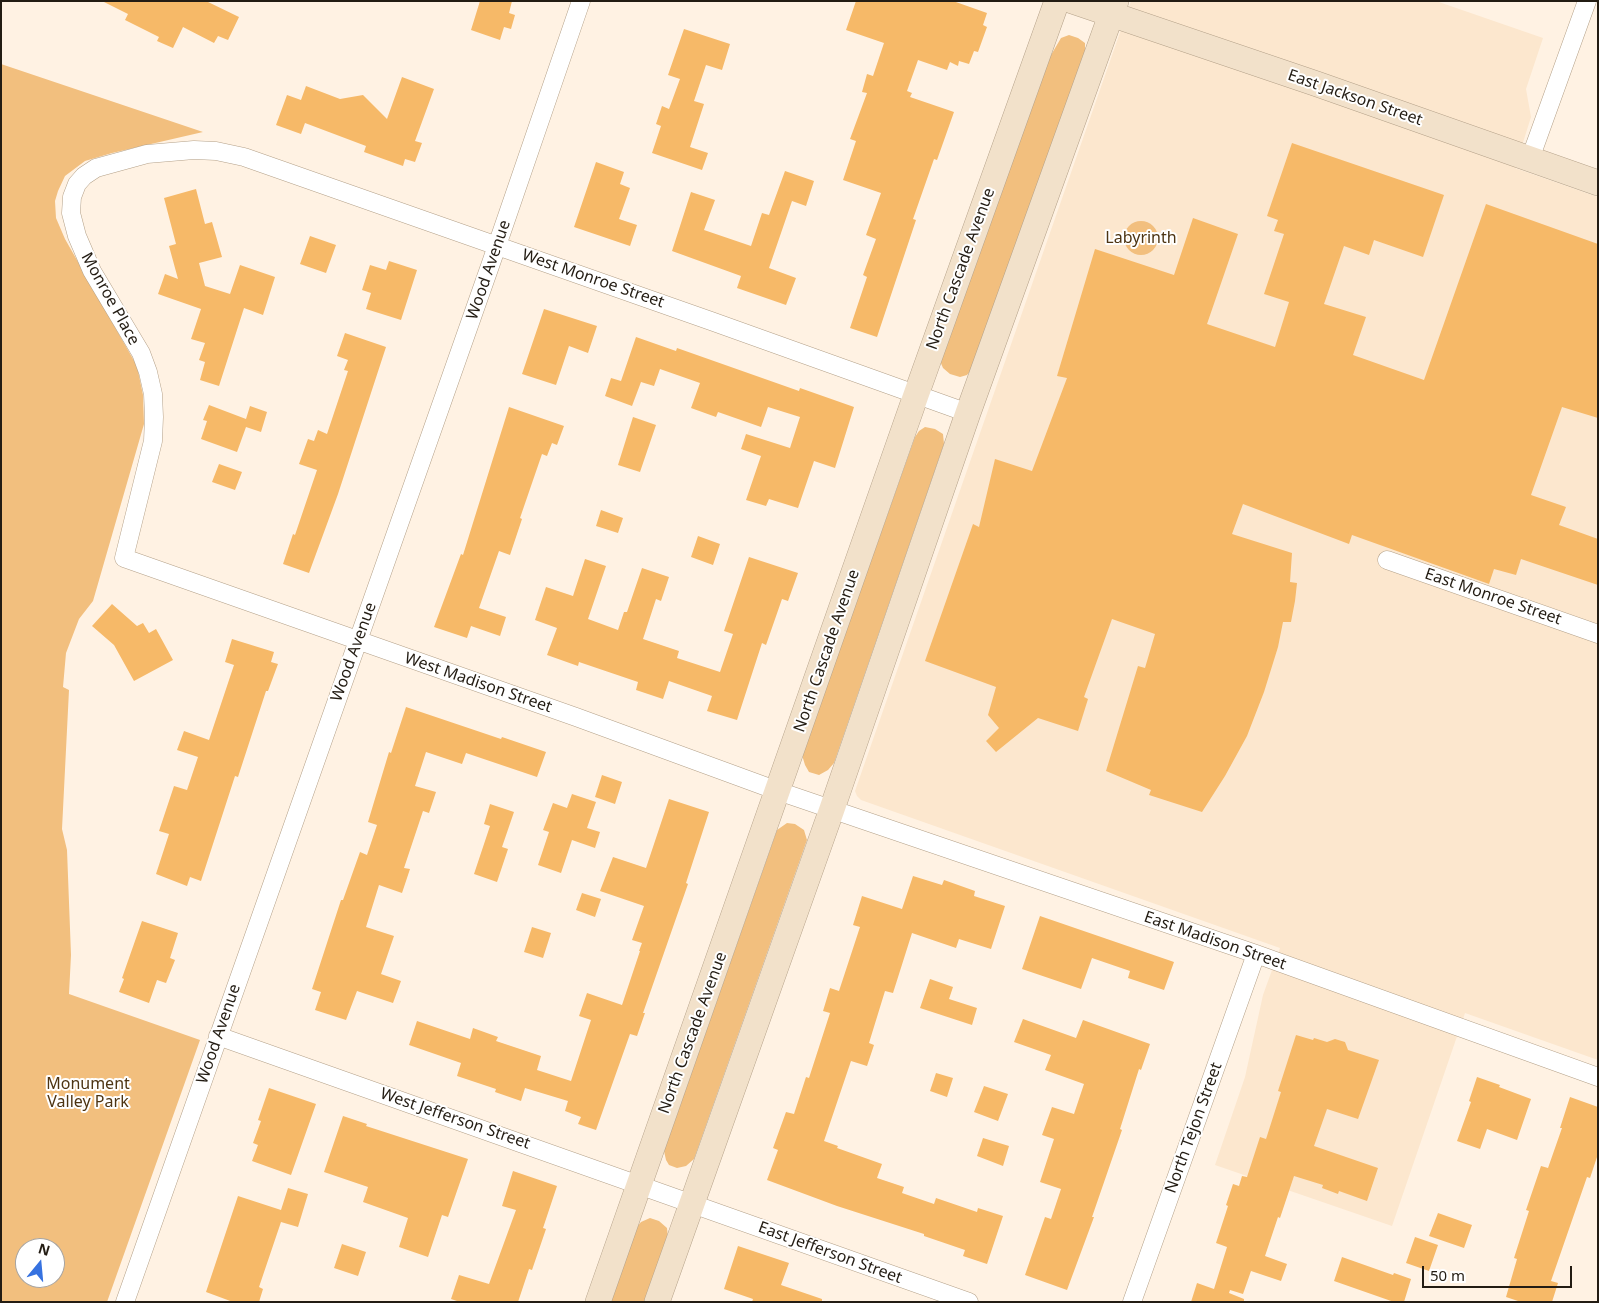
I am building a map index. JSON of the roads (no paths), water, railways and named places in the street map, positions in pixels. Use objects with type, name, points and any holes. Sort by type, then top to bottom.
[{"type":"main road","name":"North Cascade Avenue","points":[[598,1302],[916,395],[1058,1]]},
{"type":"main road","name":"East Jackson Street","points":[[1072,1],[1111,6],[1326,87],[1598,183]]},
{"type":"main road","points":[[657,1302],[832,809],[968,413],[1111,6]]},
{"type":"street","name":"Wood Avenue","points":[[125,1302],[497,246],[580,1]]},
{"type":"street","points":[[1530,159],[1587,1]]},
{"type":"street","name":"West Monroe Street","points":[[216,151],[244,157],[968,413]]},
{"type":"street","name":"Monroe Place","points":[[124,558],[153,441],[153,394],[148,372],[141,354],[92,271],[76,236],[71,214],[72,197],[77,184],[84,176],[96,168],[163,152],[216,151]]},
{"type":"street","name":"West Madison Street","points":[[124,558],[832,809]]},
{"type":"street","name":"East Monroe Street","points":[[1387,560],[1598,634]]},
{"type":"street","name":"East Madison Street","points":[[832,809],[1256,954],[1598,1077]]},
{"type":"street","name":"North Tejon Street","points":[[1132,1302],[1256,954]]},
{"type":"street","name":"West Jefferson Street","points":[[218,1036],[692,1203]]},
{"type":"street","name":"East Jefferson Street","points":[[692,1203],[969,1302]]},
{"type":"park label","name":"Labyrinth","points":[[1141,238]]},
{"type":"park label","name":"Monument Valley Park","points":[[88,1093]]}]
